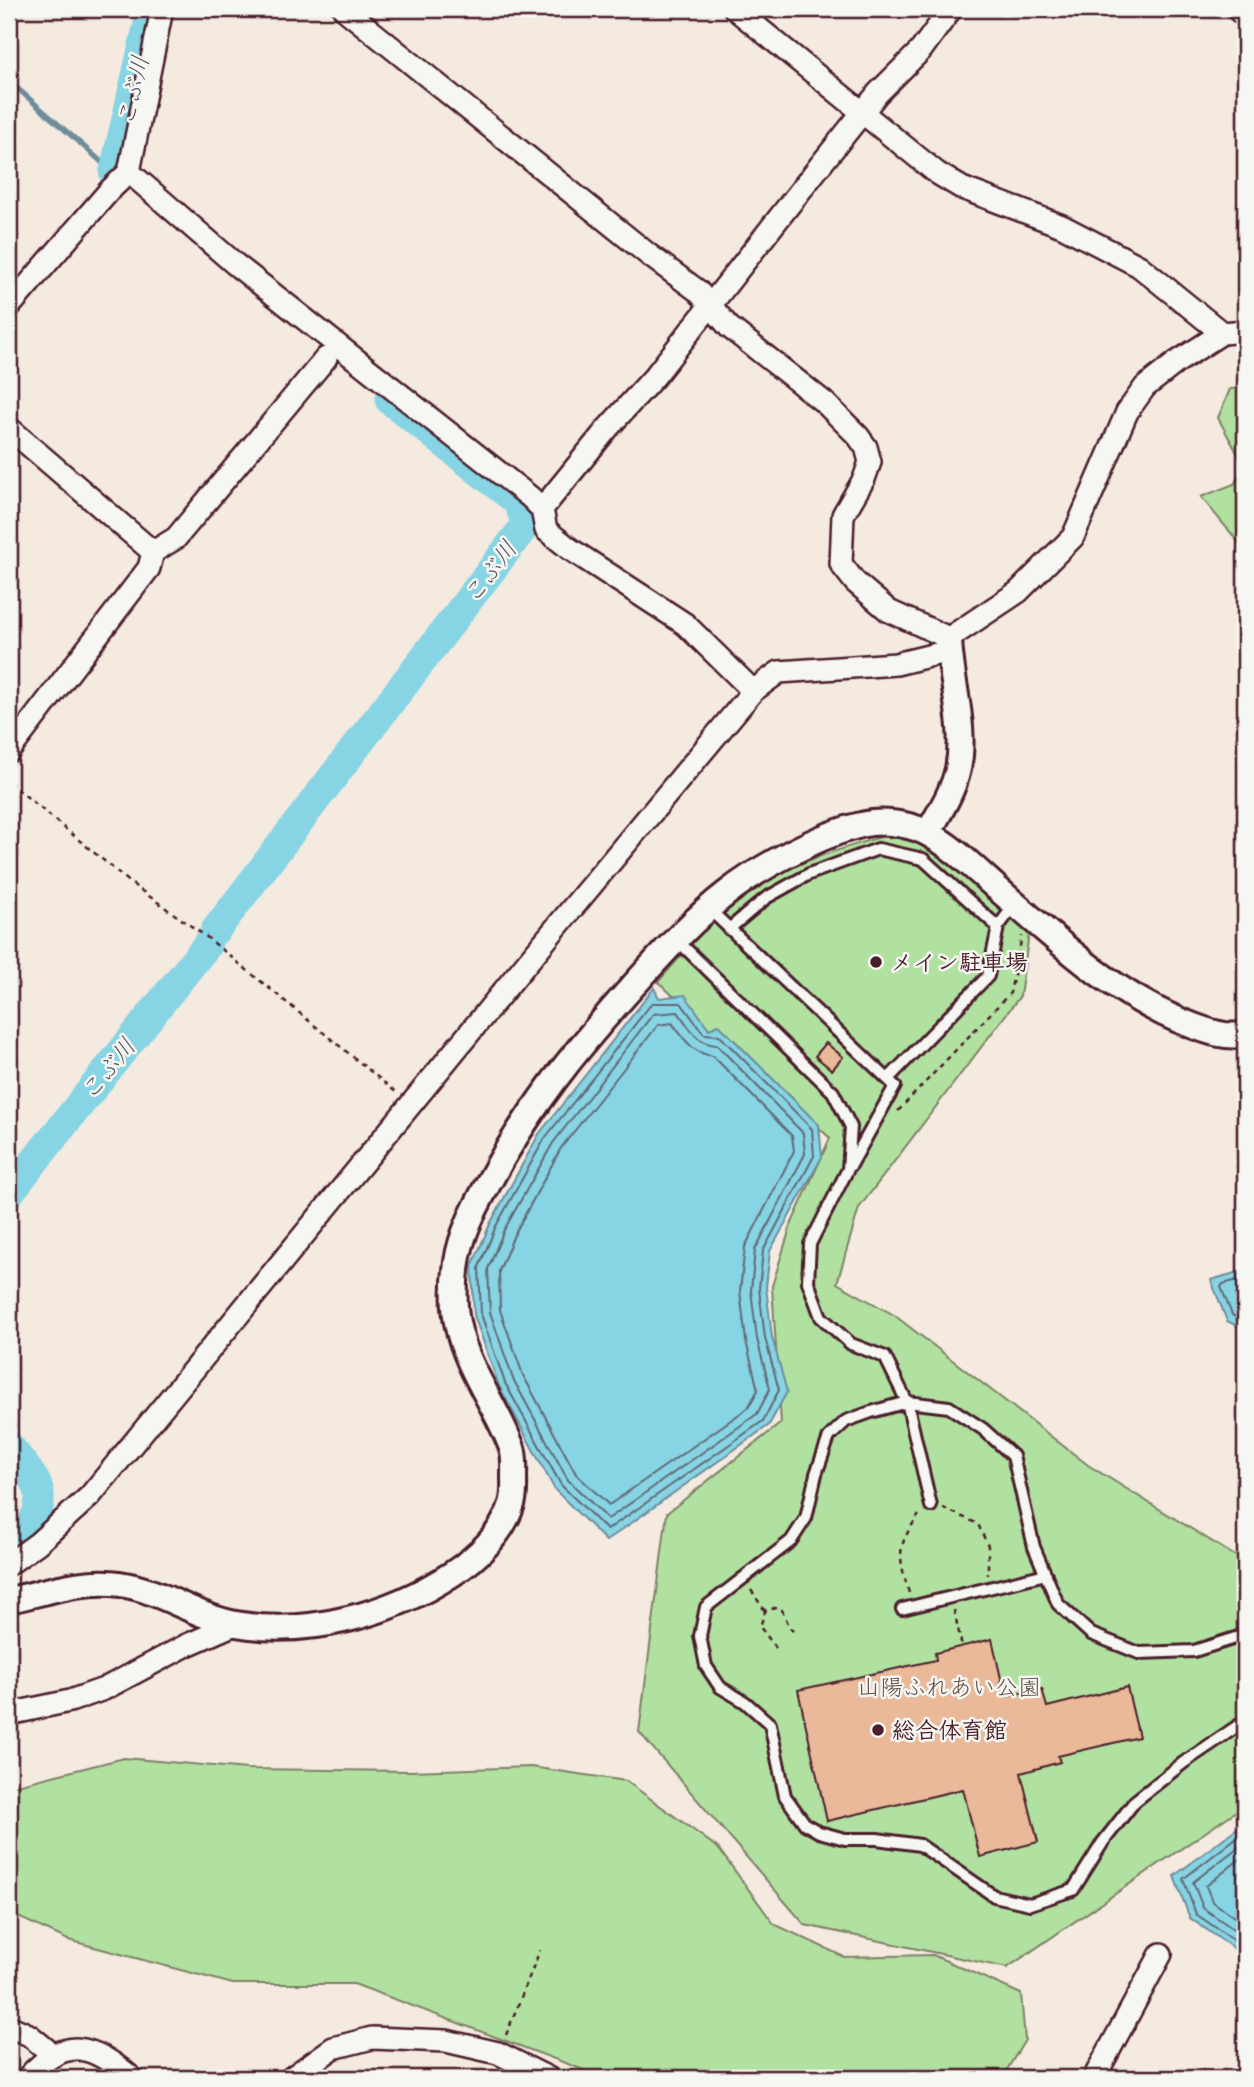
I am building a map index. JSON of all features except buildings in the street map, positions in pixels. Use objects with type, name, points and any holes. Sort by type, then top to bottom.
[{"type":"street","points":[[9,307],[110,190],[129,172],[162,9]]},
{"type":"street","points":[[344,9],[607,222],[698,291],[729,327],[825,403],[858,436],[866,447],[870,462],[864,479],[843,515],[841,564],[855,582],[889,611],[949,644]]},
{"type":"street","points":[[735,9],[937,173],[962,188],[1062,226],[1139,266],[1222,333]]},
{"type":"street","points":[[542,509],[710,307],[878,93],[921,50],[951,9]]},
{"type":"street","points":[[1237,9],[1245,16]]},
{"type":"street","points":[[129,172],[235,264],[530,497],[542,509],[546,530],[570,549],[685,624],[753,691]]},
{"type":"street","points":[[9,1564],[38,1543],[90,1496],[410,1104],[753,691],[779,672],[896,664],[949,644],[1018,592],[1073,537],[1127,412],[1146,387],[1222,333],[1245,331]]},
{"type":"street","points":[[9,751],[149,568],[153,552],[176,538],[326,358]]},
{"type":"street","points":[[9,428],[153,552]]},
{"type":"street","points":[[928,833],[958,772],[961,751],[949,644]]},
{"type":"street","points":[[9,1601],[85,1585],[115,1583],[145,1590],[234,1624],[295,1628],[352,1618],[405,1600],[451,1574],[481,1552],[503,1524],[514,1501],[514,1452],[474,1372],[458,1329],[453,1289],[457,1255],[470,1217],[506,1150],[559,1073],[676,939],[727,893],[770,865],[815,842],[863,824],[896,824],[921,829],[946,844],[1069,951],[1121,990],[1160,1013],[1206,1031],[1237,1037],[1245,1034]]},
{"type":"street","points":[[9,1714],[70,1702],[104,1689],[187,1645],[234,1624]]},
{"type":"street","points":[[1094,2078],[1161,1954]]},
{"type":"street","points":[[9,2026],[29,2035],[52,2054]]},
{"type":"street","points":[[291,2078],[333,2048],[372,2039],[446,2041],[498,2053],[548,2078]]},
{"type":"street","points":[[27,2078],[52,2054],[80,2047],[115,2064],[132,2078]]},
{"type":"lane","points":[[729,929],[766,898],[809,874],[878,849],[923,859],[998,927]]},
{"type":"lane","points":[[709,909],[895,1086],[810,1244],[808,1282],[821,1317],[851,1344],[885,1357],[907,1402],[931,1506]]},
{"type":"lane","points":[[888,1079],[988,976],[998,927],[1023,911]]},
{"type":"lane","points":[[676,939],[833,1092],[850,1127],[848,1169]]},
{"type":"lane","points":[[1245,1635],[1194,1651],[1139,1653],[1091,1634],[1058,1604],[1034,1546],[1013,1456],[983,1429],[948,1407],[907,1402],[846,1421],[829,1437],[816,1474],[806,1518],[790,1541],[706,1607],[700,1636],[706,1666],[720,1687],[745,1702],[771,1724],[785,1796],[805,1824],[819,1832],[845,1839],[877,1839],[920,1844],[994,1896],[1030,1904],[1073,1890],[1103,1842],[1135,1801],[1183,1763],[1245,1721]]},
{"type":"lane","points":[[907,1607],[1046,1574]]},
{"type":"path","points":[[9,782],[132,884],[208,938],[410,1104]]},
{"type":"path","points":[[879,1113],[895,1114],[1010,993],[1024,928],[1023,911]]},
{"type":"path","points":[[907,1607],[901,1541],[919,1515],[931,1506],[949,1510],[978,1524],[988,1546],[990,1588]]},
{"type":"path","points":[[747,1584],[765,1611]]},
{"type":"path","points":[[951,1597],[962,1647]]},
{"type":"path","points":[[765,1611],[775,1608],[782,1610],[795,1633]]},
{"type":"path","points":[[765,1611],[760,1627],[776,1648]]},
{"type":"path","points":[[498,2053],[540,1950]]},
{"type":"green space","points":[[1245,388],[1245,467],[1218,418],[1230,389]]},
{"type":"green space","points":[[1245,467],[1245,550],[1201,497],[1234,484]]},
{"type":"green space","name":"山陽ふれあい公園","points":[[887,835],[936,848],[1029,933],[1020,996],[859,1208],[837,1283],[894,1315],[1088,1465],[1245,1562],[1245,1805],[1007,1968],[805,1925],[639,1732],[667,1513],[781,1423],[772,1286],[791,1225],[830,1138],[658,982],[720,914],[760,884],[813,859]]},
{"type":"green space","points":[[124,1758],[247,1769],[410,1771],[531,1767],[626,1781],[718,1848],[774,1924],[844,1957],[933,1955],[1021,1994],[1025,2040],[1002,2078],[605,2078],[354,1984],[233,1984],[68,1940],[9,1911],[9,1787]]},
{"type":"water","points":[[654,988],[659,998],[685,995],[709,1029],[719,1025],[819,1125],[822,1157],[770,1251],[766,1287],[772,1337],[787,1392],[769,1425],[606,1541],[555,1490],[499,1386],[474,1315],[472,1266],[490,1224],[539,1134]]},
{"type":"water","points":[[1245,1270],[1245,1330],[1227,1321],[1211,1280]]},
{"type":"water","points":[[1245,1822],[1245,1956],[1190,1918],[1174,1876]]},
{"type":"waterway","name":"こぶ川","points":[[114,173],[152,9]]},
{"type":"waterway","points":[[9,81],[113,172]]},
{"type":"waterway","name":"こぶ川","points":[[215,931],[525,526],[517,501],[390,400]]},
{"type":"waterway","name":"こぶ川","points":[[9,1193],[207,945]]},
{"type":"waterway","name":"こぶ川","points":[[9,1446],[35,1481],[40,1501],[34,1520],[9,1554]]},
{"type":"place","name":"メイン駐車場","points":[[876,962]]},
{"type":"place","name":"総合体育館","points":[[878,1730]]}]
